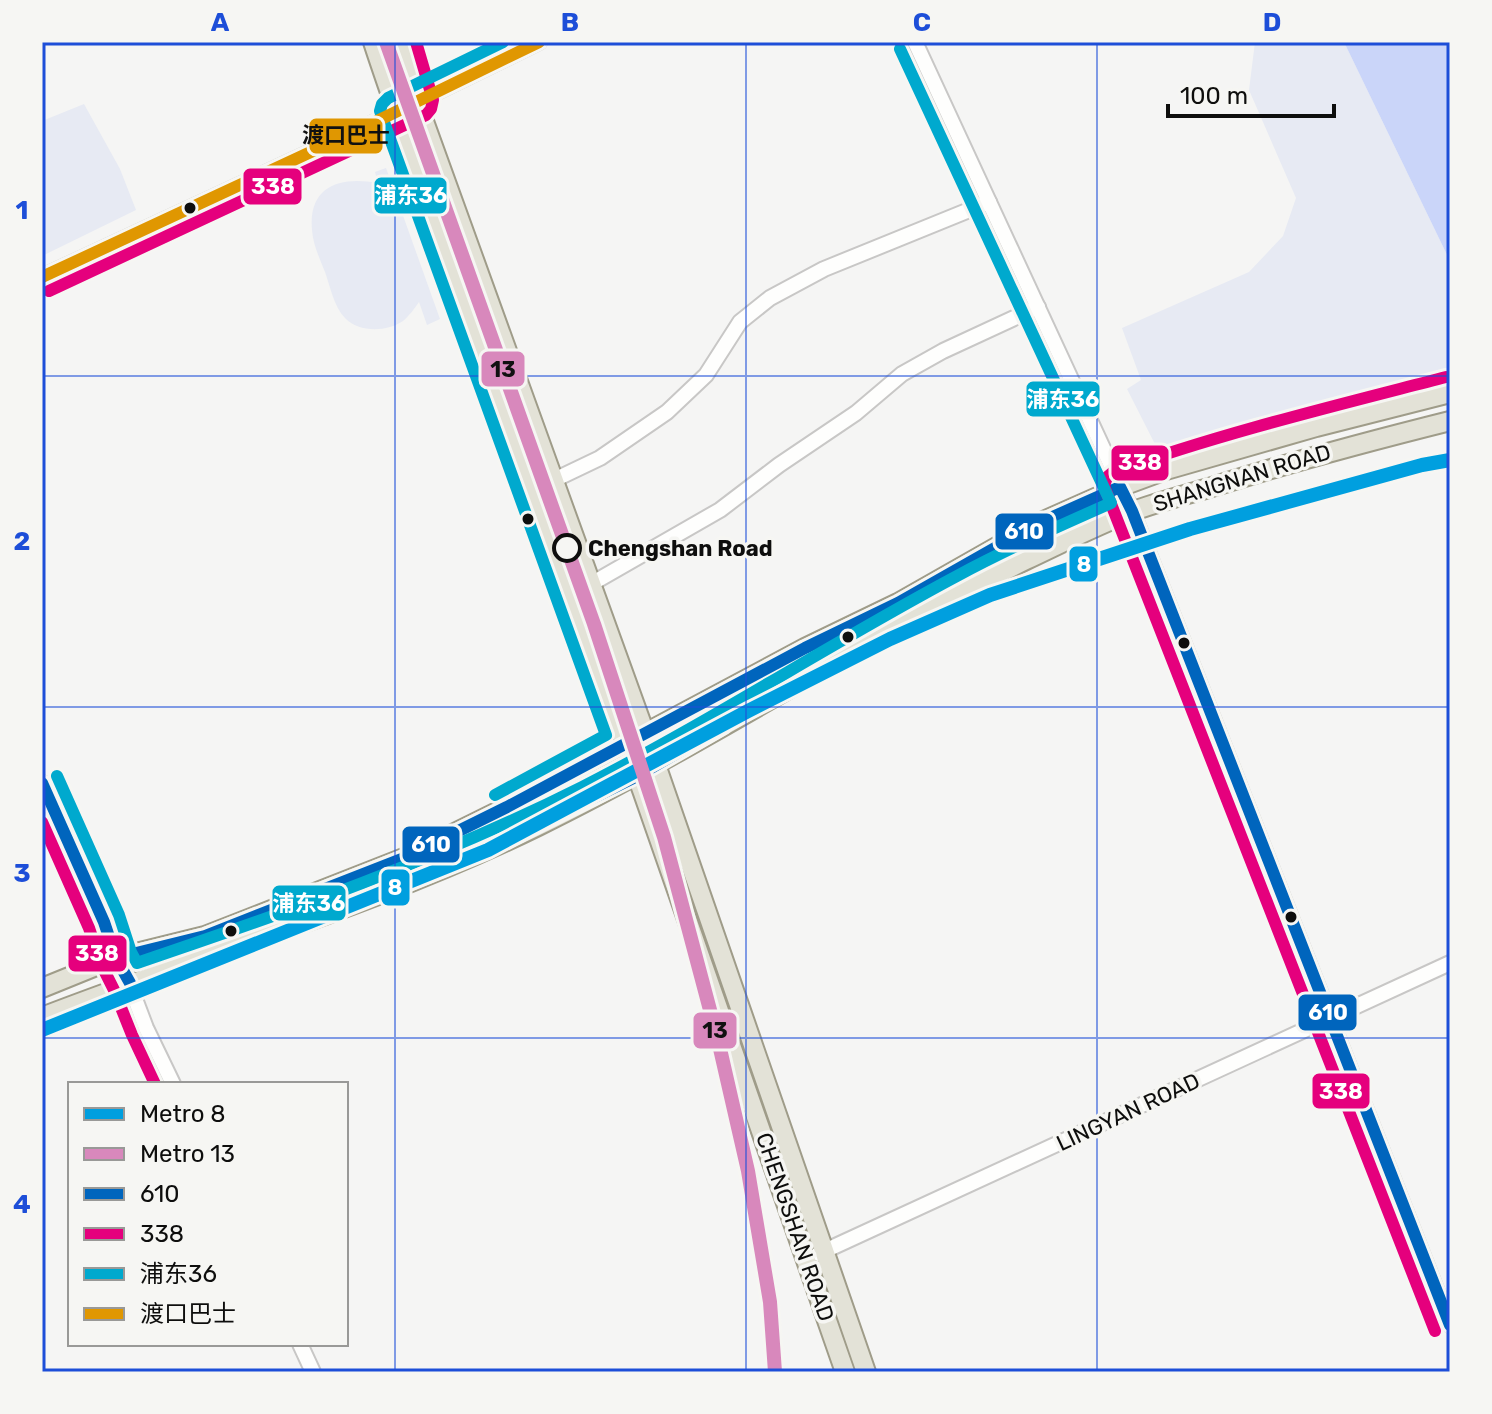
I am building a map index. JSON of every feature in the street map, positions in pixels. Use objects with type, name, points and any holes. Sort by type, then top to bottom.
[{"type":"main road","name":"CHENGSHAN ROAD","points":[[373,42],[626,743],[845,1372]]},
{"type":"main road","name":"CHENGSHAN ROAD","points":[[399,42],[417,102],[645,733],[866,1372]]},
{"type":"main road","name":"SHANGNAN ROAD","points":[[42,988],[116,958],[205,936],[404,858],[507,807],[805,648],[898,603],[1039,523],[1120,487],[1166,470],[1316,427],[1450,393]]},
{"type":"main road","name":"SHANGNAN ROAD","points":[[42,1017],[435,873],[535,828],[637,776],[966,589],[1132,511],[1307,457],[1450,421]]},
{"type":"street","points":[[42,277],[539,42]]},
{"type":"street","points":[[915,42],[1132,511],[1450,1325]]},
{"type":"street","points":[[554,480],[600,458],[667,412],[706,375],[740,322],[770,298],[824,269],[989,202]]},
{"type":"street","points":[[591,584],[720,510],[856,413],[902,374],[943,351],[1038,307]]},
{"type":"street","points":[[42,783],[172,1082]]},
{"type":"street","name":"LINGYAN ROAD","points":[[806,1259],[1450,963]]},
{"type":"street","points":[[301,1346],[313,1372]]},
{"type":"shaded area","points":[[1255,42],[1344,42],[1450,261],[1450,367],[1302,408],[1161,456],[1127,389],[1141,380],[1122,328],[1249,272],[1283,236],[1296,198],[1249,90]]},
{"type":"shaded area","points":[[84,104],[120,169],[136,210],[42,256],[42,121]]},
{"type":"shaded area","points":[[386,168],[440,319],[427,325],[419,302],[396,325],[373,329],[351,323],[335,302],[314,241],[312,215],[321,194],[339,183],[378,183],[375,172]]},
{"type":"water","points":[[1344,42],[1450,42],[1450,261]]},
{"type":"metro line","name":"13","points":[[386,42],[594,624],[664,837],[718,1040],[748,1171],[770,1302],[775,1372]]},
{"type":"metro line","name":"8","points":[[42,1030],[488,850],[748,711],[890,639],[990,595],[1190,529],[1450,460]]},
{"type":"transit line","name":"338","points":[[49,291],[426,115],[433,100],[416,42]]},
{"type":"transit line","name":"浦东36","points":[[495,795],[606,735],[380,111],[388,98],[503,42]]},
{"type":"transit line","name":"渡口巴士","points":[[42,277],[539,42]]},
{"type":"transit line","name":"浦东36","points":[[57,776],[137,963],[362,883],[528,813],[677,736],[957,576],[1111,503],[900,49]]},
{"type":"transit line","name":"338","points":[[1435,1331],[1104,486],[1113,472],[1154,458],[1278,421],[1446,377]]},
{"type":"transit line","name":"610","points":[[116,958],[205,936],[404,858],[507,807],[805,648],[898,603],[1039,523],[1120,487],[1450,1325]]},
{"type":"transit line","name":"610","points":[[518,835],[637,776],[724,726]]},
{"type":"transit line","name":"610","points":[[42,783],[104,922],[116,958],[130,983]]},
{"type":"transit line","name":"338","points":[[42,822],[154,1082]]},
{"type":"place","name":"Chengshan Road","points":[[567,548]]}]
